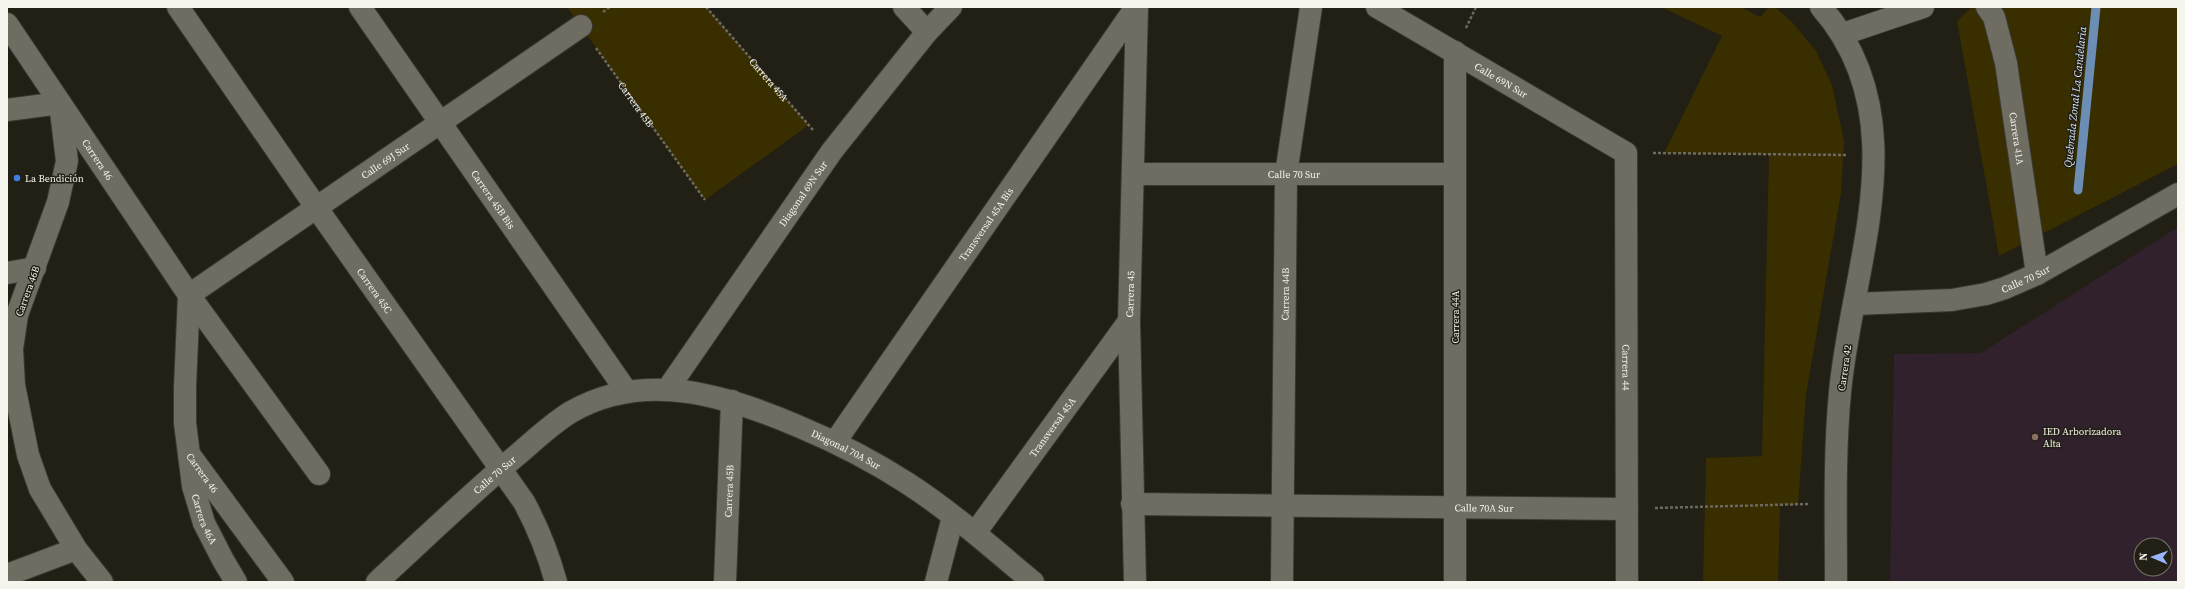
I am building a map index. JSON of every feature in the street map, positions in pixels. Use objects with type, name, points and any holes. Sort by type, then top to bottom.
[{"type":"street","name":"Carrera 45C","points":[[178,7],[316,208],[524,502],[538,527],[556,582]]},
{"type":"street","name":"Carrera 45B Bis","points":[[360,7],[627,392]]},
{"type":"street","points":[[904,7],[927,32]]},
{"type":"street","name":"Diagonal 69N Sur","points":[[667,390],[832,151],[927,32],[951,7]]},
{"type":"street","name":"Carrera 45","points":[[1135,582],[1132,504],[1129,321],[1137,7]]},
{"type":"street","name":"Transversal 45A Bis","points":[[836,442],[1137,7]]},
{"type":"street","name":"Carrera 44B","points":[[1282,582],[1286,174],[1311,7]]},
{"type":"street","name":"Calle 69N Sur","points":[[1377,7],[1626,152]]},
{"type":"street","points":[[1832,16],[1923,7]]},
{"type":"street","name":"Carrera 41A","points":[[1987,7],[1994,18],[2006,63],[2038,274]]},
{"type":"street","name":"Carrera 42","points":[[1832,16],[1867,92],[1875,156],[1872,197],[1840,391],[1836,440],[1836,582]]},
{"type":"street","name":"Carrera 46","points":[[7,24],[190,295],[319,474]]},
{"type":"street","name":"Calle 69J Sur","points":[[190,295],[581,26]]},
{"type":"street","name":"Carrera 44A","points":[[1455,52],[1455,582]]},
{"type":"street","points":[[7,110],[60,103]]},
{"type":"street","name":"Carrera 46B","points":[[60,103],[67,160],[58,202],[17,314],[12,349],[14,385],[26,448],[40,489],[76,549],[102,582]]},
{"type":"street","name":"Carrera 44","points":[[1626,152],[1627,582]]},
{"type":"street","name":"Calle 70 Sur","points":[[1133,174],[1455,174]]},
{"type":"street","name":"Calle 70 Sur","points":[[1854,304],[1952,300],[1986,294],[2038,274],[2178,194]]},
{"type":"street","points":[[7,273],[35,268]]},
{"type":"street","name":"Carrera 46","points":[[190,295],[185,388],[187,452],[283,582]]},
{"type":"street","name":"Transversal 45A","points":[[975,533],[1129,321]]},
{"type":"street","name":"Diagonal 70A Sur","points":[[627,392],[667,390],[706,394],[732,401],[781,418],[836,442],[908,484],[975,533],[1033,582]]},
{"type":"street","name":"Calle 70 Sur","points":[[377,582],[500,470],[548,429],[572,412],[601,400],[627,392]]},
{"type":"street","name":"Carrera 45B","points":[[725,582],[732,401]]},
{"type":"street","name":"Carrera 46A","points":[[187,452],[193,486],[204,524],[222,560],[236,582]]},
{"type":"street","name":"Calle 70A Sur","points":[[1132,504],[1282,504],[1627,509]]},
{"type":"street","points":[[936,582],[953,517]]},
{"type":"street","points":[[7,575],[76,549]]},
{"type":"path","name":"Carrera 45A","points":[[706,7],[832,151]]},
{"type":"path","name":"Carrera 45B","points":[[581,26],[705,200]]},
{"type":"path","points":[[1626,152],[1875,156]]},
{"type":"path","points":[[1627,509],[1836,504]]},
{"type":"shaded area","points":[[567,7],[706,7],[809,125],[705,200]]},
{"type":"shaded area","points":[[1661,7],[1741,7],[1760,17],[1769,7],[1775,7],[1792,22],[1816,51],[1832,85],[1844,141],[1841,193],[1806,395],[1798,505],[1780,505],[1778,582],[1703,582],[1706,458],[1762,456],[1769,155],[1664,153],[1722,36]]},
{"type":"shaded area","points":[[1972,7],[2178,7],[2178,164],[1999,256],[1957,21]]},
{"type":"shaded area","name":"IED Arborizadora Alta","points":[[2178,227],[2178,582],[1890,582],[1894,354],[1981,353]]},
{"type":"waterway","name":"Quebrada Zonal La Candelaria","points":[[2078,190],[2096,7]]},
{"type":"place","name":"La Bendición","points":[[17,178]]},
{"type":"place","name":"IED Arborizadora Alta","points":[[2035,437]]}]
